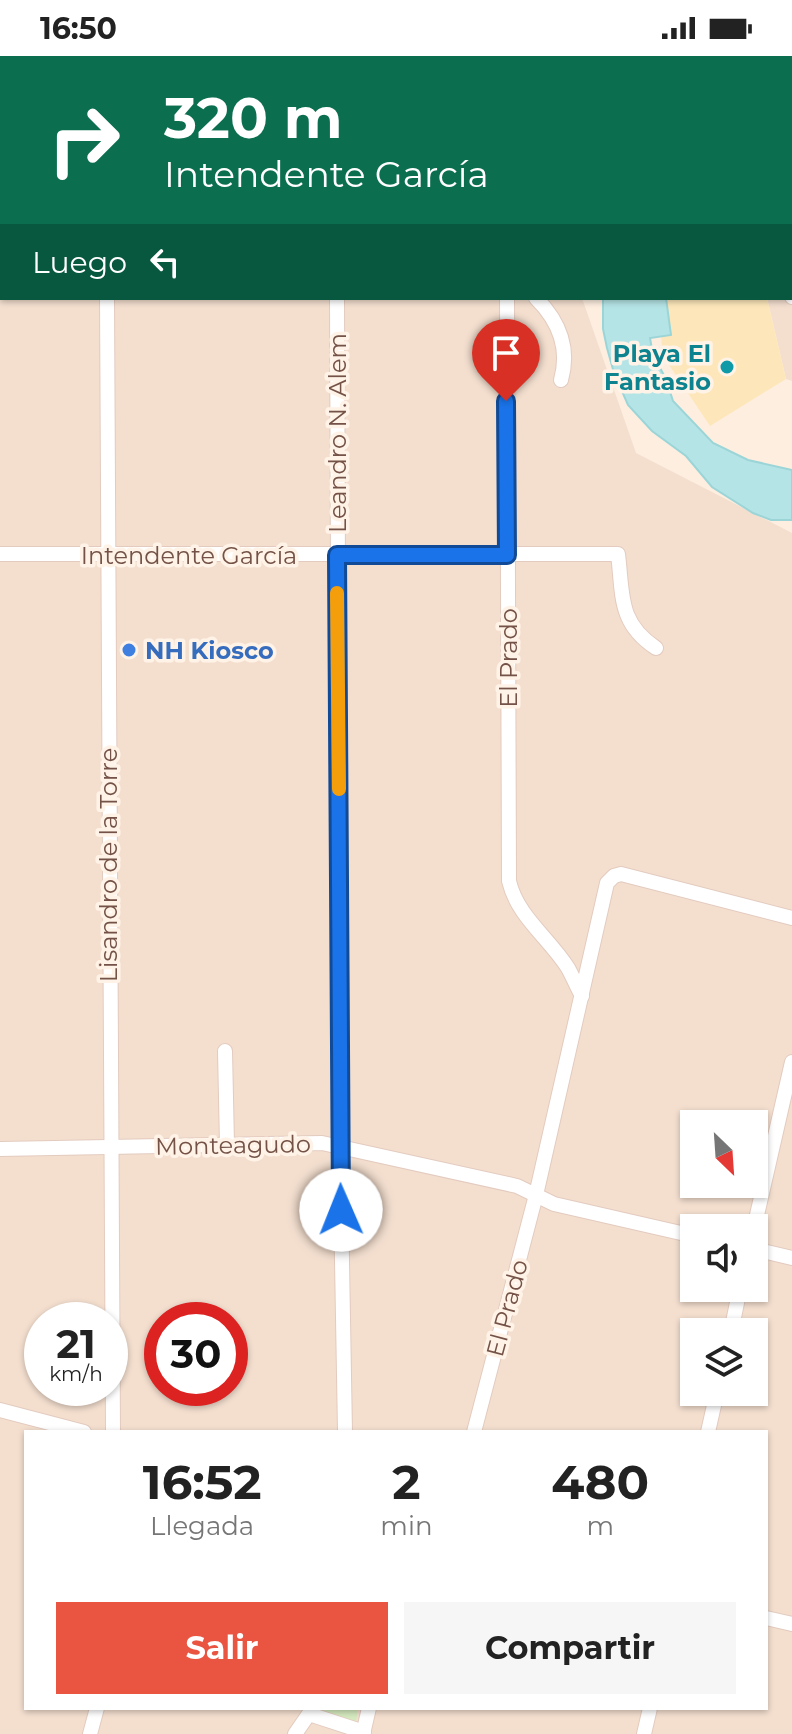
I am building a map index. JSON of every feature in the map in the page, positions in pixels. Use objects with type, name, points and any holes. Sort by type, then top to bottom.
[{"type":"street","name":"Lisandro de la Torre","points":[[107,300],[113,1430]]},
{"type":"street","name":"Leandro N. Alem","points":[[337,300],[340,1147],[345,1430]]},
{"type":"street","name":"El Prado","points":[[507,300],[509,881],[520,908],[567,967],[582,996]]},
{"type":"street","points":[[538,300],[550,312],[559,331],[566,365],[561,380]]},
{"type":"street","name":"Intendente García","points":[[0,554],[618,554],[628,620],[633,630],[656,648]]},
{"type":"street","name":"El Prado","points":[[475,1430],[536,1195],[607,883],[621,874],[792,918]]},
{"type":"street","points":[[567,967],[577,969],[589,966]]},
{"type":"street","points":[[225,1051],[227,1145]]},
{"type":"street","points":[[757,1214],[792,1062]]},
{"type":"street","name":"Monteagudo","points":[[0,1149],[322,1143],[517,1186],[554,1204],[680,1233]]},
{"type":"street","points":[[768,1252],[792,1258]]},
{"type":"street","points":[[708,1430],[714,1406]]},
{"type":"street","points":[[0,1410],[76,1430]]},
{"type":"street","points":[[768,1618],[792,1624]]},
{"type":"street","points":[[90,1734],[96,1710]]},
{"type":"street","points":[[295,1734],[311,1711],[363,1733],[369,1710]]},
{"type":"street","points":[[644,1734],[650,1710]]},
{"type":"shaded area","points":[[0,300],[583,300],[636,453],[792,533],[792,1734],[0,1734]]},
{"type":"shaded area","points":[[767,300],[792,300],[792,381],[786,379]]},
{"type":"green space","points":[[358,1710],[356,1723],[324,1712]]},
{"type":"sand","name":"Playa El Fantasio","points":[[657,300],[767,300],[786,379],[710,426],[663,356]]},
{"type":"water","points":[[603,300],[666,300],[671,335],[650,338],[653,355],[673,401],[713,443],[748,460],[792,470],[792,520],[771,520],[753,513],[712,487],[686,456],[652,431],[628,405],[614,373],[603,329]]},
{"type":"slow traffic","points":[[337,593],[339,789]]},
{"type":"place","name":"Playa El Fantasio","points":[[727,367]]},
{"type":"place","name":"NH Kiosco","points":[[129,650]]},
{"type":"route","points":[[341,1210],[337,555],[507,555],[506,401]]}]
